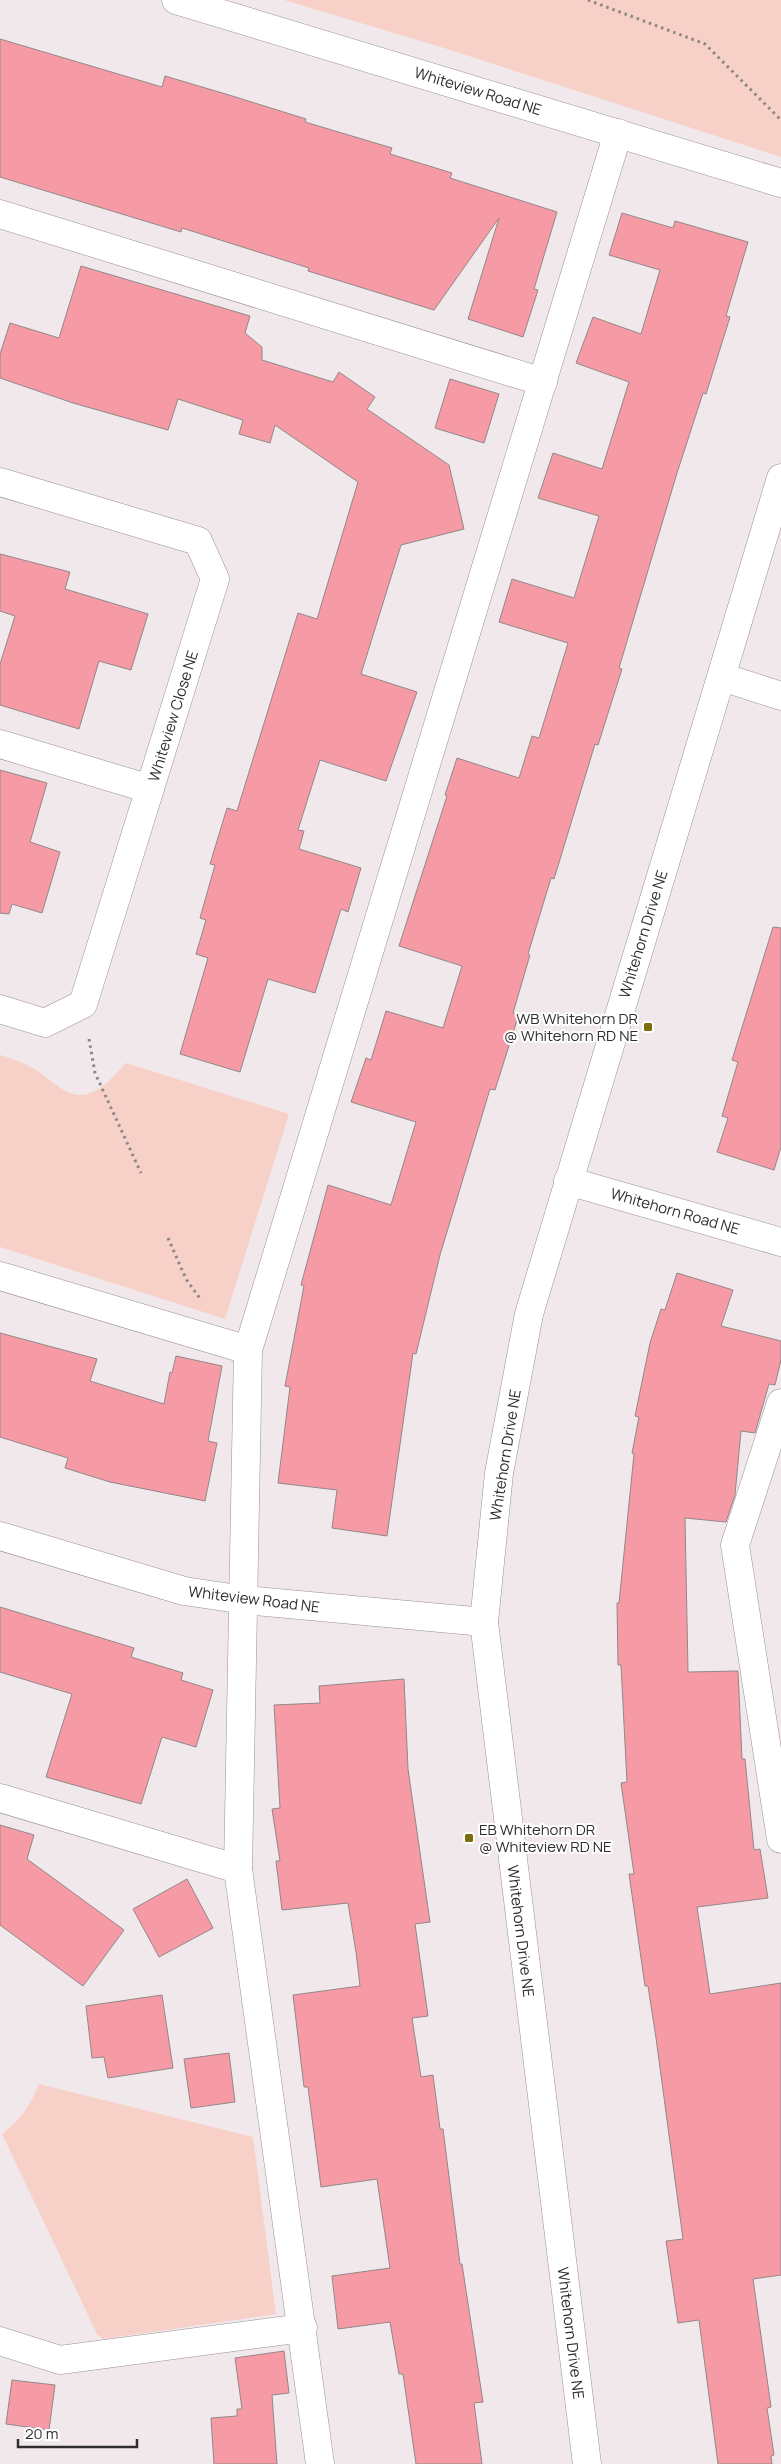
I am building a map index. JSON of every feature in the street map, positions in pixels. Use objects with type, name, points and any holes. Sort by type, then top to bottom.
[{"type":"street","name":"Whiteview Road NE","points":[[176,0],[781,182]]},
{"type":"street","points":[[320,2464],[303,2328],[238,1869],[245,1600],[248,1350],[618,133]]},
{"type":"street","points":[[0,214],[543,382]]},
{"type":"street","name":"Whitehorn Drive NE","points":[[587,2464],[484,1622],[499,1473],[529,1314],[781,478]]},
{"type":"street","name":"Whiteview Close NE","points":[[0,482],[198,541],[215,579],[83,1004]]},
{"type":"street","points":[[722,677],[781,696]]},
{"type":"street","points":[[0,744],[150,789]]},
{"type":"street","points":[[0,1009],[45,1023],[83,1004]]},
{"type":"street","name":"Whitehorn Road NE","points":[[568,1181],[781,1242]]},
{"type":"street","points":[[0,1276],[202,1338],[248,1350]]},
{"type":"street","points":[[781,1403],[735,1545],[781,1839]]},
{"type":"street","name":"Whiteview Road NE","points":[[0,1536],[184,1591],[245,1600],[484,1622]]},
{"type":"street","points":[[0,1798],[238,1869]]},
{"type":"street","points":[[0,2341],[60,2360],[303,2328]]},
{"type":"path","points":[[588,0],[705,44],[781,120]]},
{"type":"path","points":[[83,1004],[95,1073],[141,1173]]},
{"type":"path","points":[[168,1238],[186,1279],[211,1313],[202,1338]]},
{"type":"shaded area","points":[[284,0],[781,0],[781,157],[444,48]]},
{"type":"shaded area","points":[[0,1055],[27,1065],[64,1090],[74,1094],[79,1095],[93,1092],[111,1079],[126,1063],[289,1114],[225,1319],[0,1247]]},
{"type":"shaded area","points":[[39,2084],[253,2137],[276,2314],[103,2339],[97,2334],[2,2134],[24,2112]]},
{"type":"building","points":[[0,39],[162,87],[165,76],[229,95],[306,119],[305,122],[392,148],[390,154],[452,173],[450,178],[557,212],[534,289],[538,290],[523,337],[468,319],[499,218],[434,310],[308,271],[309,268],[182,228],[181,232],[0,177]]},
{"type":"building","points":[[622,213],[673,228],[675,221],[748,242],[726,316],[730,317],[706,394],[703,393],[677,473],[619,668],[622,669],[598,745],[595,744],[554,879],[551,878],[528,954],[530,955],[513,1013],[519,1014],[495,1090],[490,1089],[440,1255],[416,1354],[413,1353],[387,1536],[332,1528],[337,1490],[278,1483],[290,1387],[285,1386],[304,1286],[301,1285],[328,1185],[391,1205],[416,1122],[351,1102],[366,1058],[371,1060],[386,1011],[443,1028],[462,966],[399,946],[447,796],[445,795],[457,758],[519,778],[532,736],[539,738],[568,643],[499,622],[512,579],[574,598],[599,516],[538,498],[553,453],[602,469],[629,382],[576,363],[593,317],[641,334],[660,270],[609,255]]},
{"type":"building","points":[[81,266],[250,316],[245,333],[262,347],[262,360],[333,382],[339,372],[375,397],[367,409],[449,465],[464,529],[401,545],[361,674],[417,692],[386,781],[320,760],[298,830],[304,831],[299,849],[361,868],[348,912],[341,909],[315,993],[268,979],[240,1072],[180,1054],[208,958],[196,954],[206,920],[200,918],[215,865],[210,864],[227,808],[237,811],[298,613],[317,619],[358,482],[275,425],[270,443],[239,434],[243,420],[178,399],[168,430],[73,403],[0,378],[0,354],[10,323],[59,338]]},
{"type":"building","points":[[450,379],[499,394],[484,443],[435,428]]},
{"type":"building","points":[[0,554],[70,572],[65,589],[148,614],[131,670],[99,661],[79,729],[0,705],[0,664],[15,616],[0,611]]},
{"type":"building","points":[[0,770],[47,783],[30,842],[60,852],[42,913],[12,904],[9,914],[0,913]]},
{"type":"building","points":[[773,927],[781,928],[781,1147],[774,1170],[717,1152],[728,1118],[722,1116],[738,1062],[732,1060]]},
{"type":"building","points":[[677,1273],[733,1290],[721,1326],[781,1341],[781,1360],[775,1385],[769,1384],[755,1433],[741,1431],[735,1495],[726,1522],[685,1518],[688,1672],[738,1671],[742,1759],[745,1759],[754,1850],[760,1849],[768,1898],[697,1907],[710,1994],[781,1983],[781,2275],[753,2279],[771,2407],[767,2408],[774,2455],[771,2456],[772,2464],[718,2464],[699,2320],[678,2323],[666,2241],[683,2239],[656,2038],[648,1986],[645,1986],[629,1874],[634,1874],[621,1783],[627,1782],[621,1665],[618,1665],[617,1603],[619,1603],[634,1454],[632,1453],[639,1417],[635,1416],[650,1343],[661,1309],[665,1310]]},
{"type":"building","points":[[0,1333],[97,1359],[90,1381],[164,1404],[170,1372],[172,1373],[176,1356],[222,1366],[208,1441],[217,1443],[205,1501],[110,1482],[65,1468],[68,1458],[0,1437]]},
{"type":"building","points":[[0,1607],[134,1648],[131,1657],[183,1673],[181,1680],[213,1690],[196,1747],[162,1737],[141,1804],[46,1777],[72,1694],[0,1672]]},
{"type":"building","points":[[404,1679],[408,1769],[430,1922],[415,1924],[428,2016],[412,2018],[421,2077],[433,2075],[440,2129],[443,2129],[460,2264],[462,2264],[483,2402],[474,2403],[482,2464],[416,2464],[403,2374],[399,2374],[390,2322],[338,2329],[332,2276],[390,2268],[377,2179],[321,2187],[308,2087],[304,2087],[293,1995],[360,1986],[356,1952],[348,1903],[282,1910],[276,1861],[280,1861],[272,1809],[280,1808],[274,1705],[320,1703],[319,1686]]},
{"type":"building","points":[[0,1825],[34,1835],[27,1859],[124,1930],[83,1986],[0,1925]]},
{"type":"building","points":[[187,1879],[213,1928],[159,1957],[133,1909]]},
{"type":"building","points":[[162,1995],[173,2068],[108,2078],[104,2057],[92,2058],[86,2006]]},
{"type":"building","points":[[229,2053],[235,2102],[191,2108],[184,2059]]},
{"type":"building","points":[[284,2351],[289,2393],[272,2395],[277,2464],[214,2464],[211,2418],[237,2416],[237,2409],[242,2409],[235,2358]]},
{"type":"building","points":[[12,2380],[55,2385],[49,2430],[6,2424]]},
{"type":"place","name":"WB Whitehorn DR @ Whitehorn RD NE","points":[[648,1027]]},
{"type":"place","name":"EB Whitehorn DR @ Whiteview RD NE","points":[[469,1838]]}]
